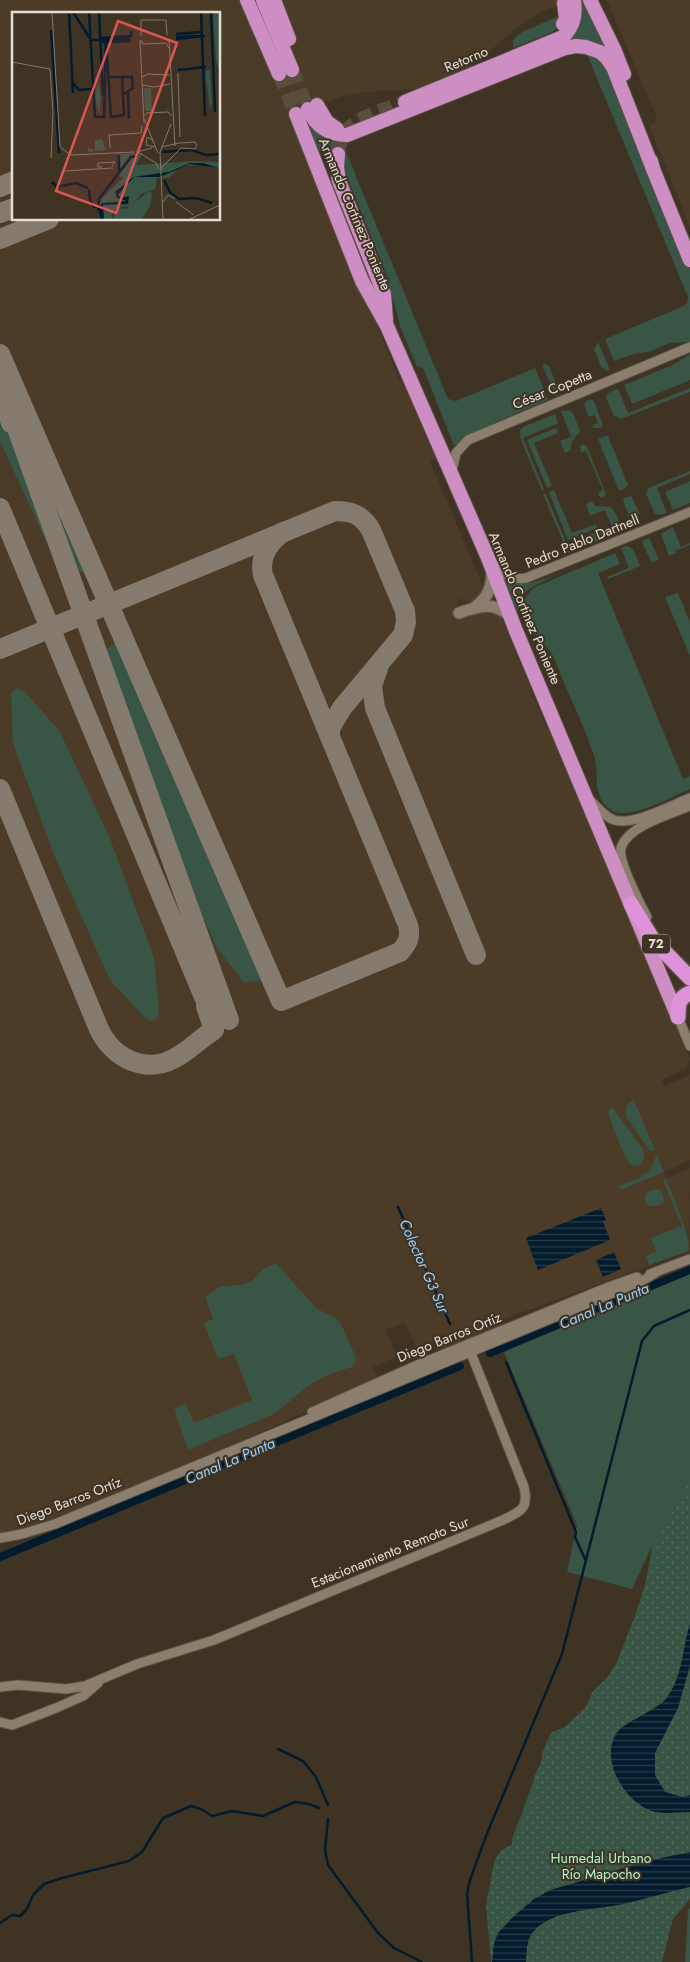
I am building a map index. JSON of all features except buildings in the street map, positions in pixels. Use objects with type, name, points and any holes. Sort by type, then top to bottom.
[{"type":"highway","points":[[247,0],[291,70]]},
{"type":"highway","points":[[263,0],[291,70]]},
{"type":"highway","points":[[274,0],[291,70]]},
{"type":"highway","points":[[590,0],[614,49],[643,122],[653,170],[690,260]]},
{"type":"highway","name":"Retorno","points":[[405,102],[539,45],[563,37],[569,31],[574,19],[569,2]]},
{"type":"highway","name":"Armando Cortínez Poniente","points":[[653,170],[612,67],[600,52],[581,46],[565,48],[348,135],[330,133],[316,123],[307,109],[362,281],[387,326],[490,563],[678,1017]]},
{"type":"highway","name":"Armando Cortínez Poniente","points":[[338,154],[339,181],[384,294],[387,326]]},
{"type":"highway","name":"72","points":[[631,904],[653,940],[690,978]]},
{"type":"highway","points":[[678,1017],[679,1002],[690,993]]},
{"type":"street","name":"César Copetta","points":[[453,481],[451,469],[453,458],[459,448],[468,440],[690,347]]},
{"type":"street","name":"Pedro Pablo Dartnell","points":[[490,563],[506,576],[515,579],[526,578],[690,512]]},
{"type":"street","points":[[475,608],[481,603],[490,589],[490,563]]},
{"type":"street","points":[[459,613],[486,605],[496,607],[511,617]]},
{"type":"street","points":[[587,797],[608,817],[615,821],[623,822],[637,819],[690,798]]},
{"type":"street","points":[[677,966],[642,907],[629,878],[621,850],[626,839],[642,826],[690,806]]},
{"type":"street","points":[[678,1017],[690,1046]]},
{"type":"street","name":"Diego Barros Ortíz","points":[[0,1538],[22,1534],[55,1524],[258,1438],[292,1426],[606,1288],[655,1273],[690,1259]]},
{"type":"street","name":"Estacionamiento Remoto Sur","points":[[0,1687],[18,1685],[66,1689],[85,1686],[137,1664],[214,1640],[503,1520],[523,1509],[526,1502],[524,1487],[470,1348]]},
{"type":"street","name":"Estacionamiento Remoto Sur","points":[[0,1722],[12,1725],[56,1708],[83,1696],[102,1679]]},
{"type":"shaded area","points":[[0,0],[573,0],[546,10],[524,22],[478,61],[459,74],[426,87],[344,96],[321,103],[293,116],[399,379],[419,406],[438,457],[430,461],[483,586],[481,595],[477,599],[468,602],[461,598],[456,605],[461,618],[484,609],[502,616],[508,623],[512,635],[512,643],[546,727],[556,735],[690,1059],[686,1069],[662,1080],[665,1086],[690,1075],[690,1160],[664,1172],[667,1178],[690,1168],[689,1251],[504,1319],[500,1328],[444,1351],[438,1339],[416,1348],[405,1322],[386,1330],[397,1357],[373,1367],[377,1379],[268,1429],[75,1511],[25,1529],[0,1533]]},
{"type":"shaded area","points":[[607,0],[690,0],[690,227],[649,125],[658,121]]},
{"type":"green space","points":[[583,0],[611,55],[565,40],[581,22]]},
{"type":"green space","points":[[561,15],[557,28],[552,32],[513,48],[513,40],[522,32]]},
{"type":"green space","points":[[586,52],[602,58],[630,130],[690,268],[690,342],[670,343],[648,352],[633,354],[614,361],[605,339],[684,306],[687,303],[688,297]]},
{"type":"green space","points":[[304,113],[320,135],[330,141],[346,141],[344,147],[448,399],[456,401],[535,368],[548,400],[498,421],[454,446],[423,368],[417,367],[401,329],[387,276],[344,169],[343,152],[319,151]]},
{"type":"green space","points":[[598,342],[610,370],[607,371],[601,367],[594,349]]},
{"type":"green space","points":[[0,349],[92,571],[72,573],[45,539],[0,441]]},
{"type":"green space","points":[[690,354],[690,380],[632,404],[624,385],[675,364]]},
{"type":"green space","points":[[542,365],[549,366],[559,390],[556,396]]},
{"type":"green space","points":[[618,388],[628,413],[690,388],[690,392],[621,419],[614,416],[606,398],[607,394]]},
{"type":"green space","points":[[590,399],[594,401],[603,425],[601,428],[593,428],[592,425],[598,423],[595,415],[589,417],[584,404]]},
{"type":"green space","points":[[569,410],[573,413],[580,431],[572,442],[570,451],[565,453],[560,441],[571,437],[561,411]]},
{"type":"green space","points":[[555,414],[558,423],[523,438],[544,490],[542,491],[520,437],[520,431],[523,427]]},
{"type":"green space","points":[[556,428],[558,433],[534,443],[552,486],[547,488],[527,440]]},
{"type":"green space","points":[[608,436],[628,485],[619,491],[598,439]]},
{"type":"green space","points":[[583,444],[587,447],[606,494],[603,498],[599,496],[598,493],[603,490],[586,451],[581,452],[580,446]]},
{"type":"green space","points":[[690,471],[690,474],[657,488],[667,513],[655,514],[646,494],[648,488]]},
{"type":"green space","points":[[690,481],[690,503],[673,510],[665,492]]},
{"type":"green space","points":[[554,490],[572,533],[596,524],[597,528],[568,540],[549,492]]},
{"type":"green space","points":[[545,493],[567,544],[606,528],[609,536],[568,553],[543,494]]},
{"type":"green space","points":[[631,496],[640,514],[630,518],[623,501],[624,498]]},
{"type":"green space","points":[[592,501],[595,506],[611,507],[619,523],[618,533],[615,534],[605,510],[590,516],[586,504]]},
{"type":"green space","points":[[673,527],[681,547],[690,543],[690,545],[675,551],[676,553],[669,556],[661,534]]},
{"type":"green space","points":[[649,538],[659,559],[652,563],[642,543],[643,540]]},
{"type":"green space","points":[[627,546],[633,549],[640,566],[608,579],[607,577],[629,568],[621,548]]},
{"type":"green space","points":[[615,553],[620,564],[598,573],[683,779],[690,776],[690,789],[650,807],[628,813],[618,813],[611,810],[600,797],[595,760],[583,726],[554,657],[526,624],[522,608],[525,599],[533,588]]},
{"type":"green space","points":[[553,577],[533,587],[523,595],[517,617],[502,580],[508,583],[521,584]]},
{"type":"green space","points":[[678,593],[690,622],[690,656],[665,597]]},
{"type":"green space","points":[[120,639],[264,980],[244,983],[217,948],[158,820],[109,693],[104,651]]},
{"type":"green space","points":[[18,688],[25,692],[59,730],[109,836],[154,958],[159,1007],[158,1016],[155,1020],[150,1021],[144,1017],[110,980],[54,855],[13,743],[11,694]]},
{"type":"green space","points":[[634,1100],[655,1150],[650,1151],[627,1118],[626,1107]]},
{"type":"green space","points":[[612,1107],[644,1151],[643,1160],[638,1166],[630,1164],[621,1147],[608,1111]]},
{"type":"green space","points":[[656,1153],[664,1172],[621,1190],[619,1186],[644,1175],[652,1167]]},
{"type":"green space","points":[[666,1179],[684,1225],[689,1251],[649,1265],[646,1256],[656,1252],[651,1238],[682,1226],[663,1180]]},
{"type":"green space","points":[[661,1190],[665,1203],[649,1206],[645,1202],[645,1195],[648,1191]]},
{"type":"green space","points":[[276,1263],[317,1309],[333,1316],[340,1322],[355,1355],[356,1362],[352,1367],[327,1375],[308,1386],[274,1414],[188,1450],[174,1409],[186,1404],[194,1423],[252,1400],[234,1354],[218,1359],[204,1323],[213,1319],[205,1297],[219,1287],[244,1284],[253,1280],[263,1269]]},
{"type":"green space","points":[[690,1273],[690,1624],[512,1852],[512,1839],[536,1775],[591,1710],[618,1664],[644,1593],[652,1546],[632,1589],[567,1572],[577,1525],[504,1352]]},
{"type":"green space","name":"Humedal Urbano Río Mapocho","points":[[690,1468],[690,1899],[673,1919],[662,1962],[491,1962],[486,1905],[494,1863],[502,1850],[511,1845],[516,1838],[534,1790],[534,1776],[541,1763],[543,1751],[552,1732],[565,1727],[585,1708],[593,1691],[608,1677],[616,1664],[635,1616],[663,1528],[686,1490]]},
{"type":"green space","points":[[690,1908],[690,1962],[685,1962],[688,1910]]},
{"type":"water","points":[[601,1208],[606,1220],[603,1221],[610,1240],[538,1270],[526,1238]]},
{"type":"water","points":[[614,1252],[621,1269],[603,1277],[596,1260]]},
{"type":"water","points":[[690,1624],[690,1666],[678,1708],[655,1753],[655,1775],[665,1792],[683,1797],[690,1795],[690,1812],[656,1812],[645,1808],[626,1792],[614,1769],[611,1757],[612,1745],[620,1729],[656,1707],[668,1696],[677,1679]]},
{"type":"water","points":[[690,1852],[690,1887],[623,1904],[575,1912],[551,1919],[541,1924],[531,1935],[527,1946],[526,1962],[492,1962],[494,1943],[498,1933],[534,1899],[550,1890],[652,1860]]},
{"type":"waterway","name":"Colector G3 Sur","points":[[398,1207],[450,1324]]},
{"type":"waterway","name":"Canal La Punta","points":[[490,1353],[690,1270]]},
{"type":"waterway","points":[[472,1962],[467,1893],[470,1880],[486,1836],[562,1654],[642,1341],[654,1326],[690,1310]]},
{"type":"waterway","points":[[506,1362],[576,1532],[575,1537],[585,1559]]},
{"type":"waterway","name":"Canal La Punta","points":[[0,1557],[460,1366]]},
{"type":"waterway","points":[[278,1749],[303,1761],[316,1777],[328,1805]]},
{"type":"waterway","points":[[0,1923],[12,1915],[20,1916],[27,1909],[33,1895],[44,1884],[129,1861],[142,1852],[163,1818],[191,1806],[201,1809],[212,1816],[232,1811],[263,1816],[295,1802],[319,1808]]},
{"type":"waterway","points":[[328,1819],[325,1850],[328,1865],[378,1933],[394,1948],[422,1962]]},
{"type":"taxiway","points":[[0,187],[12,182]]},
{"type":"taxiway","points":[[0,213],[12,209]]},
{"type":"taxiway","points":[[0,239],[47,220]]},
{"type":"taxiway","points":[[0,354],[281,1001],[400,952],[407,943],[409,936],[408,925],[263,575],[262,562],[266,550],[273,540],[283,532]]},
{"type":"taxiway","points":[[0,390],[11,423]]},
{"type":"taxiway","points":[[0,508],[204,997],[216,1016],[229,1020],[10,409]]},
{"type":"taxiway","points":[[0,649],[335,511],[351,513],[360,517],[371,530],[405,611],[406,622],[403,635],[342,708],[330,728],[330,735]]},
{"type":"taxiway","points":[[378,668],[372,686],[375,708],[476,955]]},
{"type":"taxiway","points":[[0,789],[98,1027],[112,1048],[122,1056],[144,1064],[168,1061],[214,1030],[206,1006]]},
{"type":"tunnel","points":[[292,70],[308,109]]},
{"type":"tunnel","points":[[279,74],[296,114]]},
{"type":"tunnel","points":[[338,154],[344,134],[354,124],[375,113],[405,102]]}]
